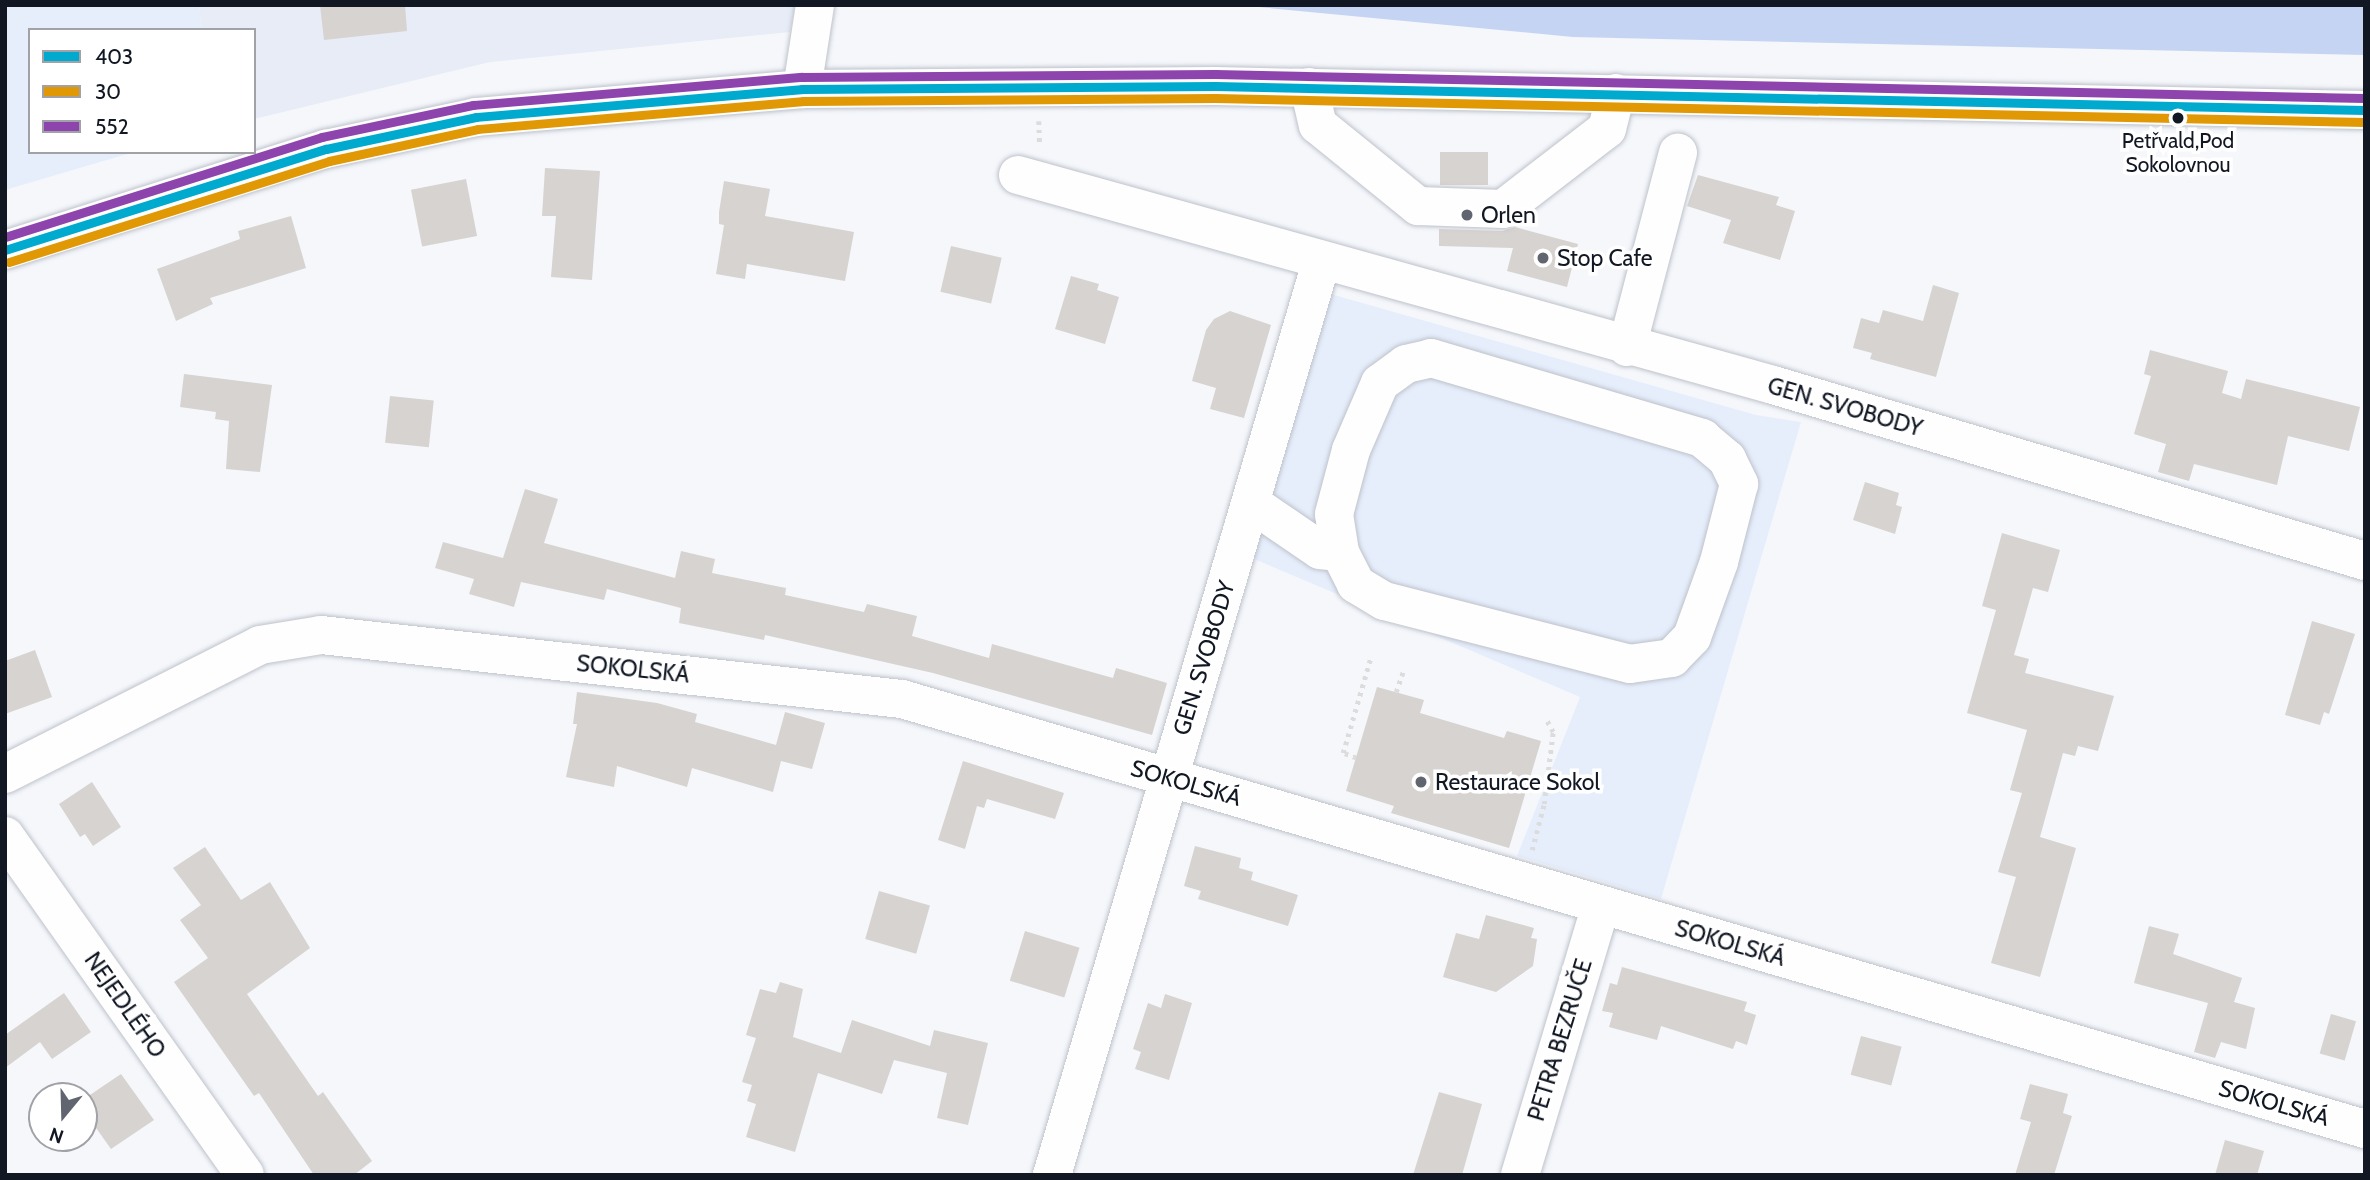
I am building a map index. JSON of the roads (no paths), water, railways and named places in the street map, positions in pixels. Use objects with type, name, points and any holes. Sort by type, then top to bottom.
[{"type":"street","points":[[802,89],[815,5]]},
{"type":"street","points":[[1309,87],[1318,125],[1418,206],[1503,209],[1606,129],[1616,93]]},
{"type":"street","points":[[5,250],[326,149],[476,117],[802,89],[1309,87],[2365,110]]},
{"type":"street","points":[[1627,347],[1678,153]]},
{"type":"street","name":"GEN. SVOBODY","points":[[1018,175],[1321,263],[1773,385],[2365,561]]},
{"type":"street","name":"GEN. SVOBODY","points":[[1052,1175],[1321,263]]},
{"type":"street","points":[[1431,358],[1702,438],[1727,459],[1739,484],[1719,562],[1692,637],[1672,658],[1630,664],[1384,601],[1356,583],[1340,552],[1334,514],[1351,450],[1380,383],[1406,363],[1431,358]]},
{"type":"street","points":[[1251,503],[1321,550],[1340,552]]},
{"type":"street","name":"SOKOLSKÁ","points":[[5,774],[260,645],[321,635],[902,699],[2365,1129]]},
{"type":"street","name":"NEJEDLÉHO","points":[[5,836],[245,1175]]},
{"type":"street","name":"PETRA BEZRUČE","points":[[1520,1175],[1601,905]]},
{"type":"place","name":"Petřvald,Pod Sokolovnou","points":[[2178,118]]},
{"type":"place","name":"Orlen","points":[[1467,215]]},
{"type":"place","name":"Stop Cafe","points":[[1543,258]]},
{"type":"place","name":"Restaurace Sokol","points":[[1421,782]]}]
